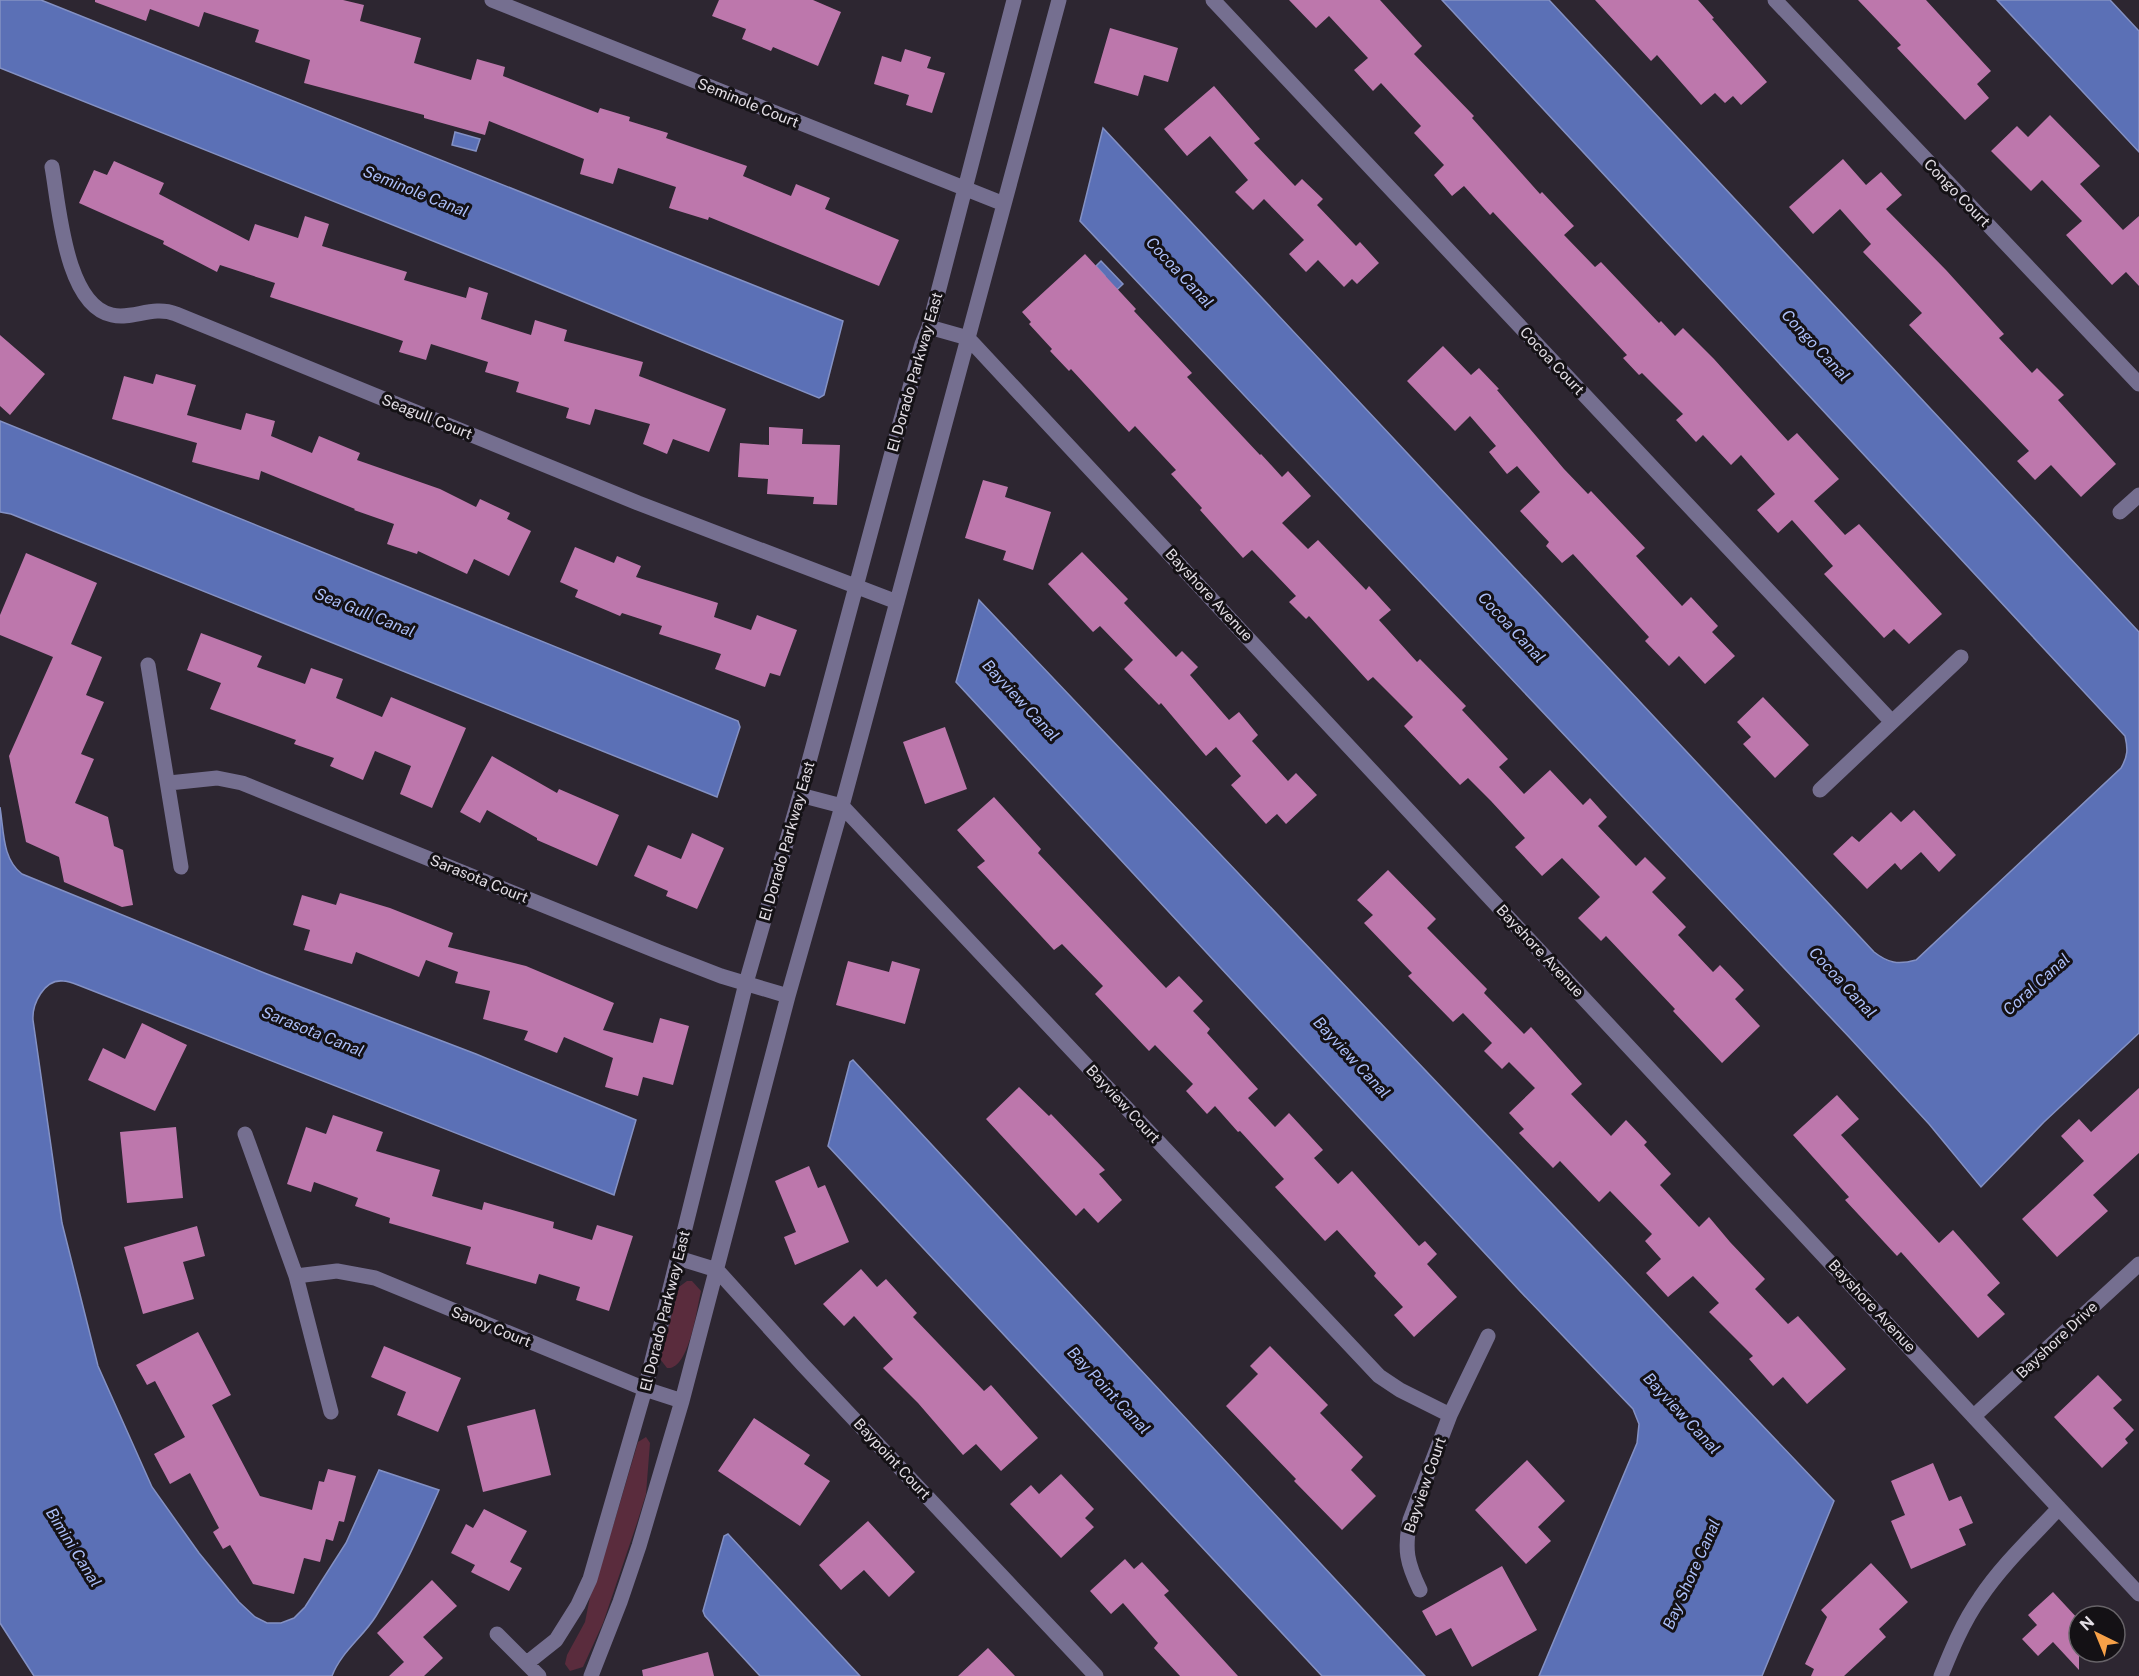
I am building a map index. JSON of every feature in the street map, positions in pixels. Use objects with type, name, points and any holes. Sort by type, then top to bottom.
[{"type":"street","name":"Seminole Court","points":[[492,0],[1004,204]]},
{"type":"street","name":"El Dorado Parkway East","points":[[527,1663],[556,1640],[578,1605],[590,1579],[645,1389],[746,983],[800,795],[922,344],[929,327],[1014,0]]},
{"type":"street","points":[[591,1676],[639,1546],[682,1401],[788,996],[842,806],[1059,0]]},
{"type":"street","name":"Cocoa Court","points":[[1213,0],[1892,722]]},
{"type":"street","name":"Congo Court","points":[[1775,0],[2139,384]]},
{"type":"street","name":"Seagull Court","points":[[52,167],[72,270],[89,301],[104,313],[116,316],[158,310],[176,314],[638,502],[897,602]]},
{"type":"street","points":[[929,327],[968,338]]},
{"type":"street","name":"Bayshore Avenue","points":[[968,338],[2139,1594]]},
{"type":"street","points":[[2120,512],[2139,495]]},
{"type":"street","points":[[1820,790],[1960,657]]},
{"type":"street","points":[[148,665],[181,867]]},
{"type":"street","name":"Sarasota Court","points":[[169,783],[217,778],[242,783],[658,952],[721,976],[788,996]]},
{"type":"street","points":[[800,795],[842,806]]},
{"type":"street","name":"Bayview Court","points":[[842,806],[1379,1376],[1400,1390],[1450,1415]]},
{"type":"street","points":[[245,1134],[296,1276],[331,1412]]},
{"type":"street","points":[[678,1258],[717,1270]]},
{"type":"street","name":"Bayshore Drive","points":[[1974,1416],[2139,1264]]},
{"type":"street","name":"Baypoint Court","points":[[717,1270],[803,1365],[1096,1676]]},
{"type":"street","name":"Savoy Court","points":[[296,1276],[337,1271],[375,1278],[645,1389],[682,1401]]},
{"type":"street","name":"Bayview Court","points":[[1420,1590],[1409,1568],[1407,1533],[1410,1520],[1450,1415],[1488,1336]]},
{"type":"street","points":[[1941,1676],[1954,1643],[1979,1598],[1995,1577],[2059,1508]]},
{"type":"street","points":[[497,1634],[539,1676]]},
{"type":"shaded area","points":[[687,1281],[692,1281],[701,1291],[694,1324],[681,1360],[675,1366],[667,1368],[660,1359],[679,1287]]},
{"type":"shaded area","points":[[646,1437],[650,1443],[646,1494],[637,1523],[603,1623],[583,1667],[570,1671],[565,1664],[567,1655],[585,1622],[592,1587],[638,1442]]},
{"type":"water","name":"Seminole Canal","points":[[0,0],[41,0],[843,321],[824,395],[819,398],[0,68]]},
{"type":"water","points":[[1442,0],[1549,0],[2139,632],[2139,1033],[2044,1122],[1981,1187],[1929,1124],[1850,1038],[1080,221],[1103,128],[1874,952],[1894,962],[1916,960],[2121,768],[2127,752],[2125,736]]},
{"type":"water","points":[[1997,0],[2110,0],[2139,31],[2139,152]]},
{"type":"water","points":[[455,132],[480,139],[476,151],[452,145]]},
{"type":"water","points":[[1101,261],[1123,284],[1106,300],[1105,276],[1096,266]]},
{"type":"water","name":"Sea Gull Canal","points":[[0,421],[738,721],[740,727],[717,797],[11,514],[0,512]]},
{"type":"water","points":[[979,600],[1834,1501],[1762,1676],[1539,1676],[1637,1443],[1639,1424],[1633,1409],[1519,1290],[956,682]]},
{"type":"water","points":[[0,807],[7,853],[15,868],[22,874],[636,1120],[614,1195],[72,983],[56,981],[40,994],[33,1020],[62,1223],[98,1366],[152,1487],[199,1553],[239,1602],[255,1617],[267,1623],[281,1623],[294,1618],[305,1607],[346,1543],[379,1470],[439,1490],[410,1554],[385,1601],[371,1624],[341,1659],[332,1676],[34,1676],[0,1623]]},
{"type":"water","name":"Bay Point Canal","points":[[853,1060],[1425,1676],[1322,1676],[828,1146],[850,1062]]},
{"type":"water","points":[[728,1534],[860,1676],[760,1676],[703,1611],[724,1536]]},
{"type":"building","points":[[95,0],[343,0],[364,5],[360,21],[421,38],[414,63],[471,80],[477,59],[505,67],[503,76],[598,113],[600,108],[630,117],[629,121],[668,133],[666,138],[747,166],[743,176],[791,196],[796,184],[830,198],[825,209],[899,240],[879,286],[709,217],[708,220],[669,208],[676,187],[618,168],[613,184],[580,174],[584,159],[489,121],[485,135],[424,118],[424,115],[304,83],[310,60],[255,42],[259,30],[204,12],[199,27],[150,9],[146,21],[95,2]]},
{"type":"building","points":[[719,0],[813,0],[841,12],[818,66],[773,47],[771,51],[742,39],[746,29],[712,16]]},
{"type":"building","points":[[1289,0],[1380,0],[1422,46],[1414,54],[1474,116],[1472,118],[1540,194],[1542,192],[1574,226],[1564,235],[1595,267],[1601,262],[1659,323],[1661,321],[1675,336],[1683,328],[1788,441],[1797,433],[1839,479],[1814,501],[1845,535],[1859,524],[1942,614],[1909,644],[1894,629],[1884,638],[1824,574],[1833,566],[1792,520],[1778,533],[1757,510],[1775,494],[1741,455],[1731,465],[1703,435],[1696,442],[1676,420],[1683,414],[1642,373],[1639,375],[1623,358],[1627,355],[1493,212],[1490,215],[1464,186],[1452,196],[1434,175],[1444,165],[1414,133],[1421,126],[1381,83],[1373,91],[1354,70],[1368,58],[1329,16],[1316,28]]},
{"type":"building","points":[[1595,0],[1698,0],[1767,82],[1741,105],[1733,96],[1725,103],[1715,93],[1701,105],[1657,55],[1651,61]]},
{"type":"building","points":[[1858,0],[1926,0],[1991,71],[1977,84],[1989,98],[1965,120],[1897,48],[1901,45]]},
{"type":"building","points":[[1110,28],[1178,48],[1168,82],[1144,75],[1138,96],[1094,83]]},
{"type":"building","points":[[905,49],[931,57],[927,68],[945,73],[932,113],[906,105],[909,95],[874,84],[882,56],[901,62]]},
{"type":"building","points":[[1214,86],[1260,139],[1254,143],[1295,186],[1302,179],[1323,199],[1317,205],[1356,246],[1360,242],[1379,263],[1357,284],[1352,279],[1344,287],[1318,260],[1306,272],[1289,254],[1304,240],[1264,199],[1253,210],[1235,192],[1248,180],[1210,136],[1187,156],[1164,129]]},
{"type":"building","points":[[2050,115],[2100,166],[2080,184],[2123,230],[2139,216],[2139,286],[2126,272],[2112,285],[2066,235],[2082,221],[2042,180],[2031,191],[1991,151],[2017,126],[2028,137]]},
{"type":"building","points":[[1843,159],[1866,185],[1881,172],[1902,195],[1886,209],[2004,334],[1999,338],[2032,373],[2037,368],[2064,395],[2058,400],[2116,464],[2081,497],[2051,465],[2035,480],[2017,461],[2029,451],[1909,325],[1922,313],[1863,252],[1871,244],[1840,209],[1813,234],[1789,207]]},
{"type":"building","points":[[114,161],[164,183],[159,194],[249,241],[255,224],[298,238],[305,216],[329,224],[322,246],[407,272],[404,280],[466,298],[469,287],[488,293],[481,319],[531,335],[535,320],[567,330],[564,341],[643,362],[639,376],[726,409],[709,452],[673,439],[667,454],[643,444],[650,424],[595,409],[590,425],[566,418],[569,408],[516,392],[519,382],[485,372],[488,362],[431,344],[426,360],[399,352],[403,341],[270,297],[275,283],[220,265],[217,272],[163,244],[164,241],[79,203],[94,170],[107,175]]},
{"type":"building","points":[[1085,254],[1192,373],[1187,377],[1282,477],[1288,471],[1311,496],[1282,523],[1308,549],[1318,540],[1366,590],[1369,586],[1391,610],[1379,620],[1417,662],[1420,659],[1466,706],[1462,710],[1508,759],[1499,767],[1524,794],[1550,770],[1583,805],[1590,798],[1607,817],[1598,826],[1636,866],[1645,857],[1666,878],[1652,892],[1686,927],[1678,935],[1713,972],[1720,965],[1744,990],[1735,999],[1760,1026],[1722,1063],[1606,936],[1601,941],[1578,918],[1600,897],[1562,858],[1542,876],[1515,847],[1525,838],[1491,801],[1468,778],[1460,785],[1404,726],[1413,717],[1373,677],[1368,681],[1309,616],[1306,619],[1289,602],[1296,596],[1252,550],[1243,558],[1171,474],[1176,470],[1135,426],[1129,432],[1071,369],[1069,371],[1050,351],[1052,349],[1029,324],[1031,322],[1022,312]]},
{"type":"building","points":[[0,335],[45,374],[10,415],[0,406]]},
{"type":"building","points":[[1443,346],[1471,375],[1479,368],[1499,389],[1497,390],[1564,469],[1588,494],[1591,491],[1645,548],[1636,556],[1682,606],[1691,597],[1718,626],[1712,632],[1735,656],[1705,684],[1679,656],[1669,666],[1645,641],[1649,637],[1573,554],[1562,563],[1546,546],[1549,542],[1520,511],[1540,492],[1517,466],[1507,474],[1489,452],[1496,446],[1470,416],[1455,431],[1407,381]]},
{"type":"building","points":[[156,374],[196,385],[187,415],[241,430],[246,413],[275,421],[271,436],[312,453],[319,436],[360,453],[357,460],[440,489],[476,507],[480,499],[510,513],[507,519],[531,531],[509,576],[474,559],[467,574],[418,551],[417,554],[387,544],[394,524],[354,510],[261,471],[259,480],[192,462],[197,443],[112,419],[124,376],[153,384]]},
{"type":"building","points":[[769,427],[803,429],[802,444],[840,445],[837,505],[813,504],[814,497],[767,494],[768,479],[738,477],[740,443],[769,445]]},
{"type":"building","points":[[983,480],[1008,487],[1005,497],[1051,512],[1033,570],[1003,560],[1006,551],[965,538]]},
{"type":"building","points":[[575,547],[614,563],[617,556],[641,566],[636,577],[718,603],[714,617],[751,630],[757,615],[797,630],[780,676],[770,673],[765,687],[715,669],[721,654],[659,634],[662,626],[622,613],[620,616],[575,597],[578,590],[560,582]]},
{"type":"building","points":[[1082,552],[1128,599],[1124,603],[1176,657],[1182,651],[1198,667],[1190,675],[1229,720],[1239,712],[1258,735],[1252,741],[1288,781],[1296,773],[1317,795],[1286,824],[1277,814],[1266,824],[1231,785],[1241,776],[1216,747],[1206,756],[1161,703],[1159,705],[1124,669],[1133,660],[1100,626],[1093,632],[1048,584]]},
{"type":"building","points":[[26,553],[97,583],[71,644],[102,657],[86,695],[104,702],[81,754],[94,759],[75,803],[108,817],[114,846],[123,850],[133,905],[122,907],[64,882],[59,857],[26,842],[9,756],[53,657],[0,635],[0,615]]},
{"type":"building","points":[[201,633],[262,656],[257,667],[305,684],[311,668],[343,679],[336,698],[382,717],[391,697],[466,728],[432,808],[400,794],[411,766],[375,751],[363,780],[330,766],[334,758],[294,744],[296,740],[210,709],[221,683],[187,670]]},
{"type":"building","points":[[1763,697],[1809,745],[1775,778],[1743,744],[1751,737],[1737,722]]},
{"type":"building","points":[[945,727],[967,789],[925,804],[903,742]]},
{"type":"building","points":[[492,756],[557,793],[559,789],[619,815],[597,866],[537,840],[487,810],[480,823],[460,812]]},
{"type":"building","points":[[994,797],[1041,849],[1038,853],[1166,988],[1179,976],[1203,1001],[1193,1011],[1210,1029],[1207,1033],[1258,1089],[1248,1098],[1275,1127],[1289,1113],[1323,1150],[1314,1158],[1338,1184],[1352,1171],[1419,1246],[1425,1241],[1437,1254],[1427,1264],[1457,1297],[1414,1337],[1394,1315],[1403,1307],[1374,1276],[1376,1273],[1337,1230],[1325,1241],[1275,1187],[1284,1179],[1240,1131],[1238,1132],[1215,1106],[1207,1114],[1186,1091],[1193,1084],[1155,1045],[1149,1051],[1095,994],[1103,986],[1062,944],[1054,950],[977,867],[985,861],[957,830]]},
{"type":"building","points":[[1914,810],[1956,855],[1939,872],[1921,852],[1901,870],[1895,863],[1867,889],[1833,854],[1852,836],[1859,842],[1891,812],[1901,822]]},
{"type":"building","points":[[692,833],[724,848],[697,909],[666,896],[668,891],[634,876],[648,845],[681,859]]},
{"type":"building","points":[[1388,870],[1436,919],[1427,928],[1487,989],[1484,993],[1524,1034],[1531,1027],[1582,1084],[1571,1094],[1611,1136],[1626,1120],[1647,1142],[1644,1145],[1671,1174],[1660,1185],[1699,1227],[1709,1217],[1765,1279],[1755,1289],[1788,1324],[1798,1316],[1846,1369],[1807,1404],[1783,1377],[1773,1386],[1749,1359],[1753,1356],[1709,1312],[1719,1303],[1693,1276],[1668,1297],[1646,1273],[1661,1259],[1645,1241],[1652,1234],[1610,1191],[1599,1202],[1560,1161],[1553,1168],[1519,1133],[1524,1129],[1509,1113],[1535,1088],[1509,1062],[1502,1069],[1484,1051],[1492,1043],[1463,1013],[1453,1022],[1408,976],[1412,973],[1364,923],[1373,915],[1357,900]]},
{"type":"building","points":[[340,893],[390,908],[453,933],[448,947],[526,966],[614,1003],[603,1030],[653,1043],[660,1018],[689,1026],[673,1085],[643,1077],[638,1096],[605,1087],[613,1058],[564,1037],[557,1053],[524,1040],[528,1031],[483,1019],[490,991],[455,983],[458,972],[426,960],[419,977],[356,952],[352,964],[304,950],[310,930],[293,925],[302,895],[336,905]]},
{"type":"building","points":[[848,961],[889,972],[892,961],[920,969],[905,1024],[836,1005]]},
{"type":"building","points":[[142,1023],[187,1045],[155,1111],[88,1080],[103,1048],[125,1059]]},
{"type":"building","points":[[1019,1087],[1049,1116],[1051,1114],[1105,1170],[1099,1174],[1122,1200],[1098,1223],[1084,1208],[1076,1216],[986,1119]]},
{"type":"building","points":[[2139,1088],[2139,1153],[2093,1195],[2108,1211],[2057,1257],[2022,1219],[2084,1161],[2061,1136],[2079,1119],[2091,1132]]},
{"type":"building","points":[[1837,1095],[1859,1119],[1841,1135],[1939,1243],[1953,1230],[2000,1283],[1987,1295],[2005,1314],[1978,1338],[1901,1252],[1897,1256],[1845,1200],[1849,1197],[1793,1135]]},
{"type":"building","points":[[333,1115],[383,1132],[376,1151],[440,1170],[432,1196],[482,1210],[484,1202],[554,1222],[553,1228],[592,1240],[597,1225],[633,1236],[609,1311],[576,1300],[580,1287],[539,1274],[536,1284],[466,1264],[471,1247],[389,1223],[390,1218],[355,1206],[358,1198],[314,1182],[311,1192],[287,1184],[306,1127],[326,1134]]},
{"type":"building","points":[[176,1127],[183,1198],[127,1203],[120,1132]]},
{"type":"building","points":[[809,1166],[818,1188],[825,1185],[849,1242],[795,1265],[784,1237],[796,1232],[775,1181]]},
{"type":"building","points":[[197,1226],[205,1256],[183,1262],[194,1299],[143,1314],[124,1247]]},
{"type":"building","points":[[861,1269],[877,1287],[886,1279],[917,1313],[913,1317],[984,1391],[991,1385],[1038,1438],[1001,1471],[976,1444],[963,1455],[918,1403],[883,1368],[893,1359],[854,1316],[844,1326],[823,1304]]},
{"type":"building","points":[[198,1332],[231,1395],[212,1405],[260,1496],[312,1510],[319,1481],[324,1482],[328,1469],[356,1476],[344,1522],[339,1521],[333,1541],[326,1539],[320,1562],[304,1558],[294,1594],[253,1584],[230,1545],[223,1549],[213,1532],[219,1528],[190,1473],[170,1484],[154,1454],[185,1437],[155,1381],[147,1385],[136,1365]]},
{"type":"building","points":[[384,1346],[461,1378],[438,1432],[397,1415],[406,1392],[371,1377]]},
{"type":"building","points":[[1270,1346],[1328,1405],[1320,1413],[1363,1457],[1351,1470],[1376,1496],[1342,1530],[1226,1406],[1258,1374],[1250,1366]]},
{"type":"building","points":[[2098,1375],[2122,1400],[2113,1408],[2134,1430],[2125,1439],[2128,1443],[2102,1468],[2054,1417]]},
{"type":"building","points":[[535,1409],[551,1475],[483,1492],[467,1426]]},
{"type":"building","points":[[754,1418],[810,1455],[804,1464],[830,1481],[800,1526],[718,1471]]},
{"type":"building","points":[[1527,1460],[1565,1501],[1538,1527],[1551,1541],[1526,1564],[1475,1510]]},
{"type":"building","points":[[1933,1463],[1949,1501],[1961,1496],[1973,1523],[1959,1529],[1966,1545],[1911,1569],[1891,1521],[1905,1515],[1891,1481]]},
{"type":"building","points":[[1061,1474],[1094,1509],[1085,1518],[1094,1527],[1061,1558],[1010,1504],[1031,1485],[1039,1494]]},
{"type":"building","points":[[484,1509],[527,1531],[510,1562],[522,1568],[509,1591],[471,1572],[475,1565],[451,1553],[466,1524],[473,1528]]},
{"type":"building","points":[[868,1521],[915,1572],[889,1597],[864,1570],[841,1590],[819,1565]]},
{"type":"building","points":[[1125,1559],[1134,1569],[1142,1562],[1169,1591],[1164,1595],[1238,1676],[1180,1676],[1154,1648],[1158,1643],[1123,1603],[1111,1614],[1090,1591]]},
{"type":"building","points":[[1871,1563],[1908,1602],[1879,1629],[1886,1637],[1844,1676],[1811,1676],[1814,1669],[1805,1664],[1827,1617],[1821,1610]]},
{"type":"building","points":[[1502,1566],[1537,1630],[1472,1667],[1451,1628],[1436,1636],[1422,1611]]},
{"type":"building","points":[[432,1580],[457,1606],[423,1637],[443,1658],[424,1676],[389,1676],[404,1662],[377,1633]]},
{"type":"building","points":[[2053,1592],[2067,1607],[2067,1657],[2053,1642],[2038,1656],[2022,1639],[2037,1625],[2028,1615]]},
{"type":"building","points":[[988,1648],[1015,1676],[958,1676]]},
{"type":"building","points":[[708,1652],[714,1676],[643,1676],[642,1670]]},
{"type":"water label","name":"Cocoa Canal","points":[[1180,272]]},
{"type":"water label","name":"Congo Canal","points":[[1816,345]]},
{"type":"water label","name":"Cocoa Canal","points":[[1512,627]]},
{"type":"water label","name":"Bayview Canal","points":[[1021,700]]},
{"type":"water label","name":"Cocoa Canal","points":[[1843,982]]},
{"type":"water label","name":"Coral Canal","points":[[2036,984]]},
{"type":"water label","name":"Sarasota Canal","points":[[313,1031]]},
{"type":"water label","name":"Bayview Canal","points":[[1352,1057]]},
{"type":"water label","name":"Bayview Canal","points":[[1682,1413]]},
{"type":"water label","name":"Bimini Canal","points":[[74,1547]]},
{"type":"water label","name":"Bay Shore Canal","points":[[1691,1574]]}]
